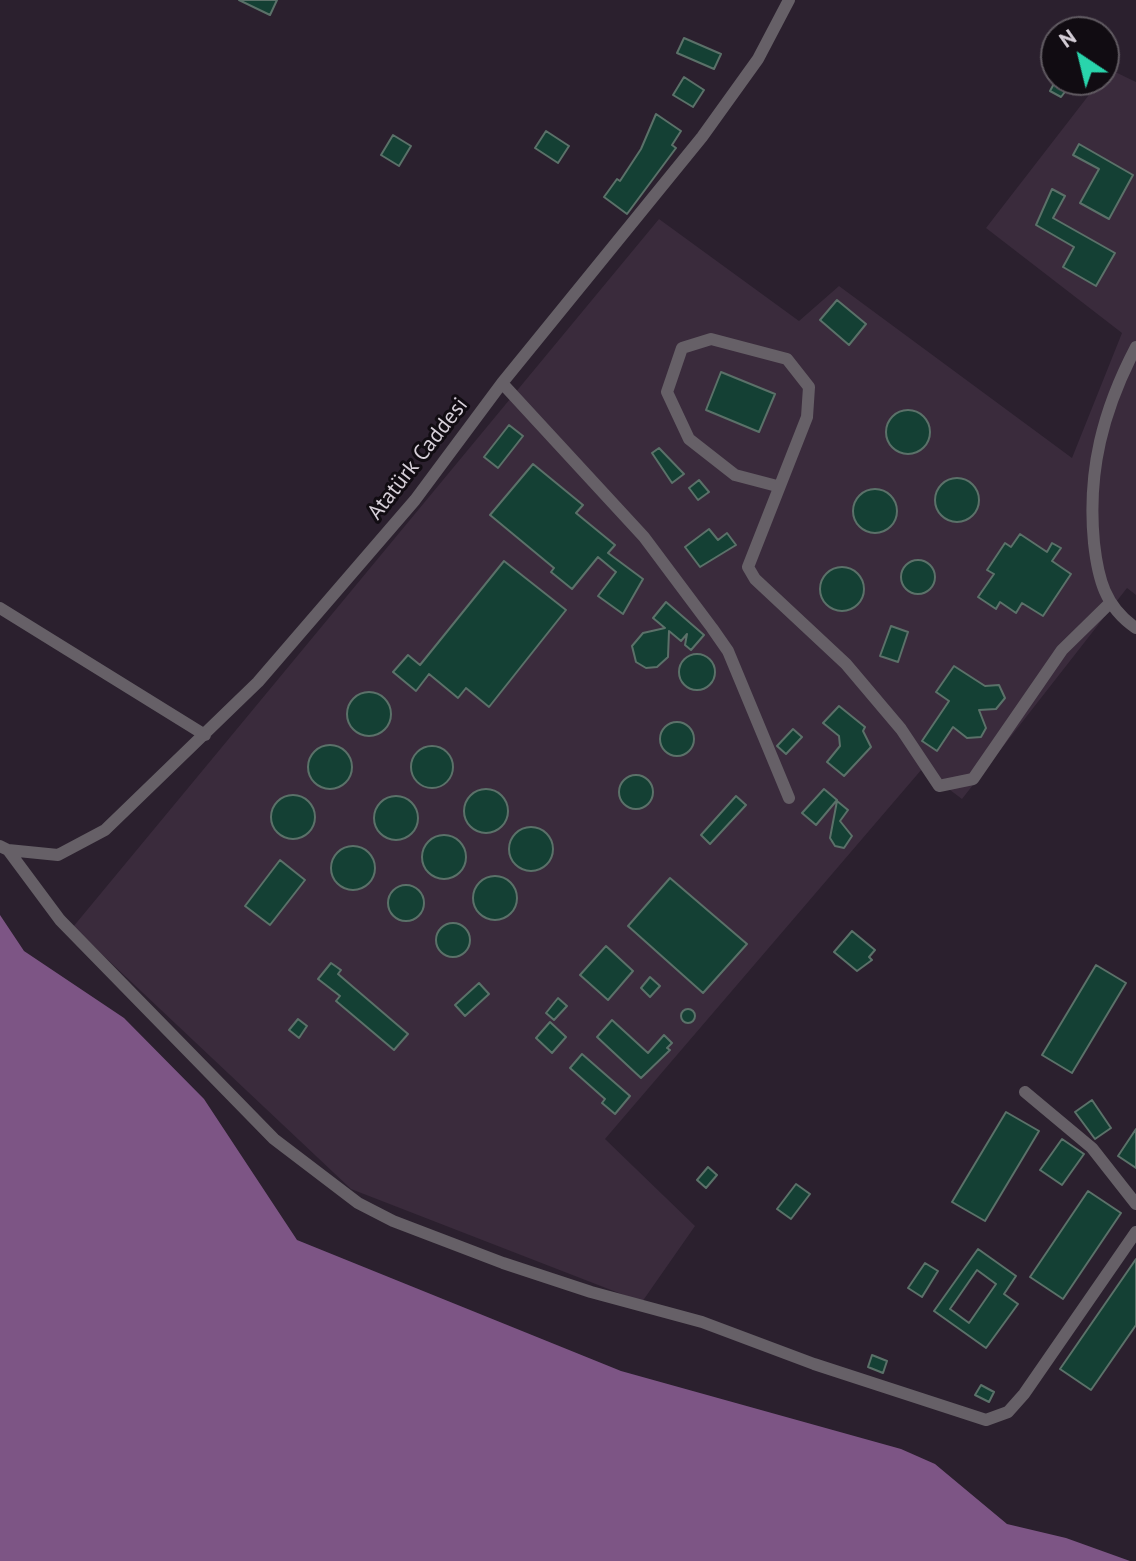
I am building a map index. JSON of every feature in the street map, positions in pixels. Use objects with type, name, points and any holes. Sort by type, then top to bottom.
[{"type":"street","name":"Atatürk Caddesi","points":[[4,848],[58,855],[105,830],[258,682],[415,500],[502,383],[702,137],[758,59],[789,0]]},
{"type":"street","points":[[777,486],[735,475],[689,439],[667,392],[682,348],[711,339],[787,359],[809,387],[807,417],[777,486],[748,567],[755,579],[846,664],[901,729],[939,786],[973,779],[1062,650],[1110,603]]},
{"type":"street","points":[[1136,347],[1115,386],[1101,430],[1091,480],[1096,559],[1102,589],[1110,603],[1136,628]]},
{"type":"street","points":[[502,383],[644,537],[728,651],[789,798]]},
{"type":"street","points":[[0,608],[205,735]]},
{"type":"street","points":[[4,848],[60,920],[274,1139],[323,1180],[393,1221],[518,1268],[591,1292],[702,1322],[814,1364],[986,1420],[1008,1412],[1024,1394],[1136,1232]]},
{"type":"street","points":[[1025,1092],[1092,1148],[1136,1204]]},
{"type":"shaded area","points":[[1120,74],[1136,82],[1136,595],[1127,588],[962,799],[922,769],[605,1139],[695,1226],[642,1302],[351,1189],[73,927],[659,219],[799,321],[839,286],[1072,458],[1122,333],[986,228],[1088,96],[1120,96]]},
{"type":"shaded area","points":[[0,915],[24,951],[124,1018],[204,1099],[297,1240],[621,1371],[901,1449],[935,1464],[1007,1524],[1066,1538],[1130,1561],[0,1561]]},
{"type":"building","points":[[239,0],[277,0],[270,15]]},
{"type":"building","points":[[684,38],[721,54],[714,69],[677,53]]},
{"type":"building","points":[[684,77],[704,90],[693,107],[673,95]]},
{"type":"building","points":[[656,114],[681,131],[672,145],[676,148],[627,214],[604,197],[617,179],[620,181],[641,149]]},
{"type":"building","points":[[546,131],[569,146],[558,163],[535,148]]},
{"type":"building","points":[[393,135],[411,146],[399,166],[381,155]]},
{"type":"building","points":[[1079,144],[1133,175],[1109,219],[1080,203],[1099,169],[1073,155]]},
{"type":"building","points":[[1052,189],[1065,196],[1053,218],[1115,253],[1096,286],[1063,267],[1074,247],[1036,225]]},
{"type":"building","points":[[837,300],[866,324],[849,345],[820,320]]},
{"type":"building","points":[[721,372],[775,394],[759,432],[706,410]]},
{"type":"building","points":[[908,410],[923,417],[930,432],[923,447],[908,454],[893,447],[886,432],[893,417]]},
{"type":"building","points":[[509,425],[523,436],[498,468],[484,457]]},
{"type":"building","points":[[659,448],[684,474],[672,483],[652,453]]},
{"type":"building","points":[[533,464],[583,505],[576,513],[615,545],[608,553],[643,579],[623,614],[598,596],[616,572],[598,557],[572,589],[551,572],[554,568],[490,515]]},
{"type":"building","points":[[957,478],[972,485],[979,500],[972,515],[957,522],[942,515],[935,500],[942,485]]},
{"type":"building","points":[[699,480],[709,492],[698,500],[689,488]]},
{"type":"building","points":[[875,489],[890,496],[897,511],[890,526],[875,533],[860,526],[853,511],[860,496]]},
{"type":"building","points":[[709,529],[718,540],[727,533],[736,545],[700,567],[685,547]]},
{"type":"building","points":[[1020,534],[1047,552],[1052,543],[1061,548],[1052,561],[1071,574],[1043,616],[1022,603],[1016,613],[1000,602],[996,609],[978,597],[994,574],[987,570],[1005,543],[1011,547]]},
{"type":"building","points":[[918,560],[930,565],[935,577],[930,589],[918,594],[906,589],[901,577],[906,565]]},
{"type":"building","points":[[504,561],[566,610],[489,707],[466,688],[458,698],[429,674],[416,691],[393,672],[408,655],[420,665]]},
{"type":"building","points":[[842,567],[857,574],[864,589],[857,604],[842,611],[827,604],[820,589],[827,574]]},
{"type":"building","points":[[666,602],[704,635],[691,650],[685,645],[687,634],[681,641],[669,631],[668,657],[657,667],[646,668],[636,662],[632,646],[643,633],[665,628],[653,618]]},
{"type":"building","points":[[891,626],[908,632],[898,662],[880,656]]},
{"type":"building","points":[[697,654],[709,660],[715,672],[709,684],[697,690],[685,684],[679,672],[685,660]]},
{"type":"building","points":[[954,666],[985,686],[999,685],[1005,698],[996,709],[979,710],[986,728],[981,737],[967,738],[953,727],[937,751],[922,741],[949,701],[936,692]]},
{"type":"building","points":[[369,692],[384,699],[391,714],[384,729],[369,736],[354,729],[347,714],[354,699]]},
{"type":"building","points":[[839,706],[865,727],[863,731],[871,747],[844,776],[827,762],[840,746],[839,736],[823,723]]},
{"type":"building","points":[[677,722],[689,727],[694,739],[689,751],[677,756],[665,751],[660,739],[665,727]]},
{"type":"building","points":[[793,729],[802,737],[786,754],[777,746]]},
{"type":"building","points":[[330,745],[345,752],[352,767],[345,782],[330,789],[315,782],[308,767],[315,752]]},
{"type":"building","points":[[432,746],[447,752],[453,767],[447,782],[432,788],[417,782],[411,767],[417,752]]},
{"type":"building","points":[[636,775],[648,780],[653,792],[648,804],[636,809],[624,804],[619,792],[624,780]]},
{"type":"building","points":[[486,789],[501,796],[508,811],[501,826],[486,833],[471,826],[464,811],[471,796]]},
{"type":"building","points":[[824,789],[837,800],[816,825],[802,813]]},
{"type":"building","points":[[293,795],[308,802],[315,817],[308,832],[293,839],[278,832],[271,817],[278,802]]},
{"type":"building","points":[[396,796],[411,803],[418,818],[411,833],[396,840],[381,833],[374,818],[381,803]]},
{"type":"building","points":[[736,796],[746,805],[710,844],[701,835]]},
{"type":"building","points":[[837,801],[848,810],[840,821],[852,836],[844,848],[835,846],[830,838]]},
{"type":"building","points":[[531,827],[546,834],[553,849],[546,864],[531,871],[516,864],[509,849],[516,834]]},
{"type":"building","points":[[444,835],[459,842],[466,857],[459,872],[444,879],[429,872],[422,857],[429,842]]},
{"type":"building","points":[[353,846],[368,853],[375,868],[368,883],[353,890],[338,883],[331,868],[338,853]]},
{"type":"building","points":[[280,860],[305,880],[270,925],[245,906]]},
{"type":"building","points":[[495,876],[510,883],[517,898],[510,913],[495,920],[480,913],[473,898],[480,883]]},
{"type":"building","points":[[670,878],[747,944],[703,993],[628,926]]},
{"type":"building","points":[[406,885],[419,890],[424,903],[419,916],[406,921],[393,916],[388,903],[393,890]]},
{"type":"building","points":[[453,923],[465,928],[470,940],[465,952],[453,957],[441,952],[436,940],[441,928]]},
{"type":"building","points":[[852,931],[875,950],[869,957],[872,960],[857,971],[834,952]]},
{"type":"building","points":[[606,946],[633,971],[608,1000],[580,975]]},
{"type":"building","points":[[331,963],[341,970],[338,974],[408,1034],[394,1050],[336,1001],[340,996],[318,979]]},
{"type":"building","points":[[1096,965],[1126,983],[1072,1073],[1042,1055]]},
{"type":"building","points":[[650,977],[660,986],[650,997],[641,988]]},
{"type":"building","points":[[479,983],[489,994],[465,1016],[455,1005]]},
{"type":"building","points":[[558,998],[567,1006],[554,1020],[546,1013]]},
{"type":"building","points":[[688,1009],[695,1016],[688,1023],[681,1016]]},
{"type":"building","points":[[298,1019],[307,1026],[299,1038],[289,1030]]},
{"type":"building","points":[[612,1020],[648,1053],[664,1035],[672,1043],[667,1048],[670,1050],[641,1078],[597,1037]]},
{"type":"building","points":[[550,1022],[566,1037],[552,1053],[536,1038]]},
{"type":"building","points":[[582,1054],[630,1096],[615,1114],[602,1103],[605,1099],[570,1068]]},
{"type":"building","points":[[1092,1100],[1111,1128],[1095,1139],[1075,1112]]},
{"type":"building","points":[[1006,1112],[1039,1131],[985,1221],[952,1202]]},
{"type":"building","points":[[1136,1129],[1136,1168],[1118,1156]]},
{"type":"building","points":[[1062,1139],[1084,1154],[1062,1185],[1040,1170]]},
{"type":"building","points":[[708,1167],[717,1175],[706,1188],[697,1180]]},
{"type":"building","points":[[796,1184],[810,1194],[791,1219],[777,1209]]},
{"type":"building","points":[[1088,1191],[1121,1213],[1063,1299],[1030,1277]]},
{"type":"building","points":[[978,1249],[1016,1276],[1004,1294],[1018,1304],[986,1348],[934,1311]],"holes":[[[977,1270],[996,1284],[969,1323],[950,1309]]]},
{"type":"building","points":[[1136,1259],[1136,1325],[1091,1390],[1060,1369]]},
{"type":"building","points":[[925,1263],[938,1271],[922,1297],[908,1288]]},
{"type":"building","points":[[872,1355],[887,1361],[883,1373],[868,1367]]},
{"type":"building","points":[[981,1385],[994,1392],[989,1402],[975,1395]]}]
